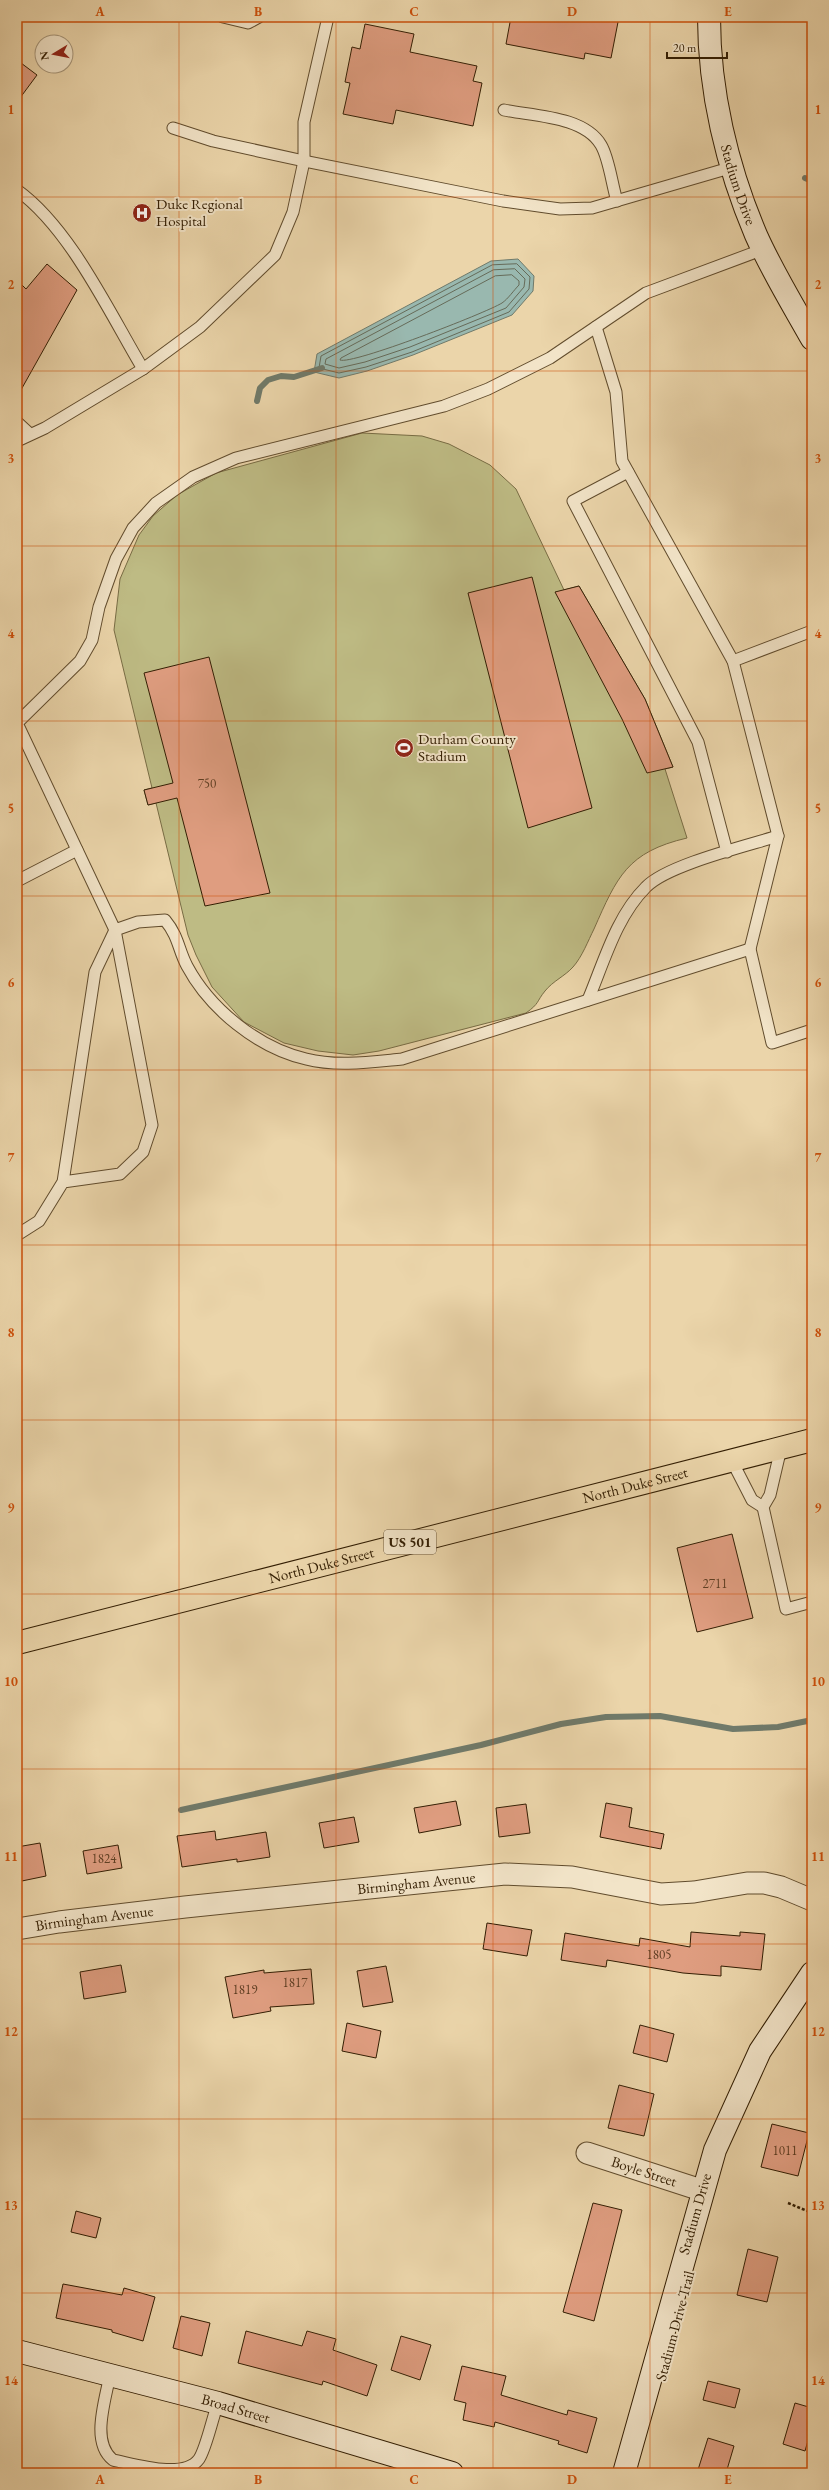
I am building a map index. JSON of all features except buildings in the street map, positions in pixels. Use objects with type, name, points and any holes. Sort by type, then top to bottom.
[{"type":"highway","name":"North Duke Street","points":[[17,1643],[812,1440]]},
{"type":"street","name":"Stadium Drive","points":[[708,17],[711,66],[718,112],[746,209],[764,249],[812,339]]},
{"type":"street","name":"Birmingham Avenue","points":[[17,1929],[59,1922],[201,1905],[505,1874],[572,1877],[661,1894],[694,1892],[748,1883],[764,1883],[781,1887],[812,1900]]},
{"type":"street","name":"Stadium Drive","points":[[624,2473],[701,2190],[714,2150],[746,2078],[760,2051],[812,1973]]},
{"type":"street","name":"Boyle Street","points":[[587,2153],[701,2190]]},
{"type":"street","name":"Broad Street","points":[[17,2351],[218,2403],[452,2473]]},
{"type":"lane","points":[[223,17],[248,23],[259,17]]},
{"type":"lane","points":[[17,440],[30,434],[142,369],[200,327],[275,255],[293,212],[304,161],[304,122],[328,17]]},
{"type":"lane","points":[[504,110],[566,122],[590,131],[602,146],[617,201]]},
{"type":"lane","points":[[173,128],[213,141],[304,161],[533,206],[560,209],[592,208],[733,168]]},
{"type":"lane","points":[[17,190],[26,196],[67,242],[142,369]]},
{"type":"lane","points":[[63,1182],[120,1174],[143,1152],[152,1125],[115,930],[17,723],[80,661],[92,640],[99,608],[116,559],[133,528],[156,503],[193,477],[236,458],[444,406],[488,389],[550,358],[646,293],[764,249]]},
{"type":"lane","points":[[596,327],[616,392],[622,461],[733,661],[778,836],[750,949],[772,1044],[812,1030]]},
{"type":"lane","points":[[17,422],[30,434]]},
{"type":"lane","points":[[628,472],[573,500],[698,742],[727,852]]},
{"type":"lane","points":[[733,661],[812,631]]},
{"type":"lane","points":[[588,1000],[615,935],[631,905],[646,886],[667,872],[778,836]]},
{"type":"lane","points":[[17,881],[77,850]]},
{"type":"lane","points":[[17,1235],[39,1221],[63,1182],[95,972],[115,930],[138,922],[165,920],[175,932],[187,966],[215,1007],[244,1030],[305,1059],[343,1064],[402,1058],[750,949]]},
{"type":"lane","points":[[781,1448],[770,1495],[763,1507],[786,1609],[812,1602]]},
{"type":"lane","points":[[732,1461],[752,1500],[763,1507]]},
{"type":"lane","points":[[110,2374],[101,2440],[105,2454],[113,2460],[172,2471],[189,2468],[199,2459],[218,2403]]},
{"type":"path","points":[[788,2203],[812,2212]]},
{"type":"shaded area","name":"Durham County Stadium","points":[[362,433],[422,436],[449,444],[490,465],[516,489],[564,590],[579,586],[645,699],[673,767],[665,769],[687,838],[650,851],[637,859],[627,869],[610,895],[579,959],[570,970],[548,987],[536,1005],[526,1013],[379,1051],[353,1055],[318,1051],[284,1043],[244,1022],[212,987],[188,935],[156,803],[148,805],[144,790],[152,788],[114,630],[120,579],[139,535],[153,516],[177,495],[216,473]]},
{"type":"water","points":[[518,259],[534,276],[533,291],[512,315],[413,355],[367,371],[339,378],[314,372],[317,354],[491,261]]},
{"type":"waterway","points":[[805,178],[812,181]]},
{"type":"waterway","points":[[257,401],[260,388],[268,380],[281,376],[294,377],[322,368]]},
{"type":"waterway","points":[[181,1810],[481,1745],[561,1724],[606,1717],[660,1716],[733,1729],[778,1727],[812,1720]]},
{"type":"place","name":"Duke Regional Hospital","points":[[142,213]]},
{"type":"place","name":"Durham County Stadium","points":[[404,748]]}]
